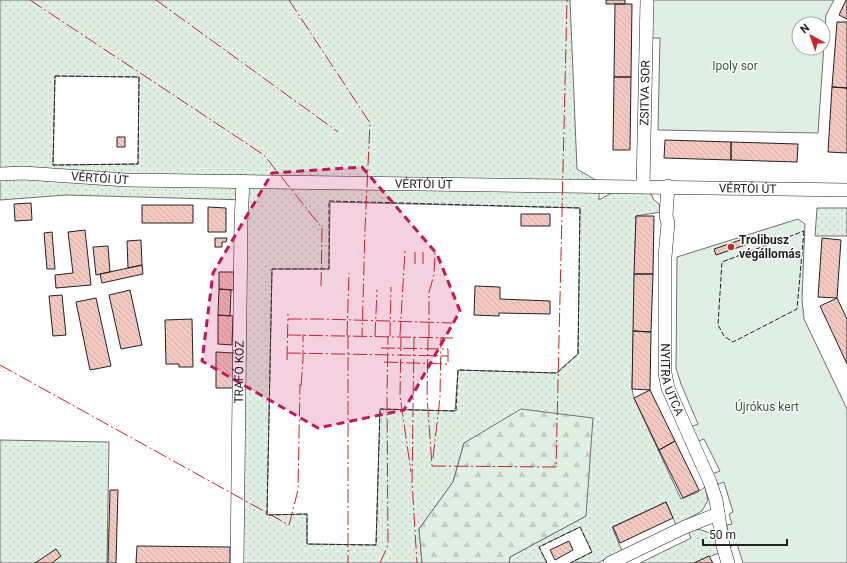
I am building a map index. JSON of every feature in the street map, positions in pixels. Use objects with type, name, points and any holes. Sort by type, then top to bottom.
[{"type":"street","name":"ZSITVA SOR","points":[[643,186],[647,0]]},
{"type":"street","name":"VÉRTÓI ÚT","points":[[0,174],[24,173],[126,180],[668,186],[847,190]]},
{"type":"street","name":"TRAFÓ KÖZ","points":[[237,563],[242,181]]},
{"type":"street","name":"NYITRA UTCA","points":[[668,186],[666,216],[668,223],[665,257],[665,373],[668,388],[710,482],[716,500],[723,546],[728,563]]},
{"type":"street","points":[[610,563],[685,527],[718,514]]},
{"type":"highlighted area","points":[[362,167],[437,254],[460,311],[404,410],[318,428],[202,361],[213,273],[272,173]]},
{"type":"green space","points":[[0,0],[570,0],[577,169],[599,182],[599,200],[615,191],[648,193],[652,195],[653,199],[659,204],[661,212],[636,216],[632,389],[634,398],[681,499],[698,492],[705,487],[708,500],[702,511],[676,525],[666,502],[612,527],[622,551],[597,563],[572,562],[592,552],[580,527],[539,547],[547,563],[509,563],[510,557],[586,516],[464,443],[453,482],[419,529],[422,563],[243,563],[246,200],[66,195],[0,200]],"holes":[[[55,76],[139,77],[138,164],[53,165]],[[330,202],[580,208],[578,354],[556,373],[458,370],[455,411],[380,409],[376,545],[307,544],[307,514],[267,515],[272,269],[329,269]]]},
{"type":"green space","name":"Ipoly sor","points":[[652,0],[834,0],[826,16],[791,16],[791,56],[823,56],[818,133],[658,130],[660,38],[651,38]]},
{"type":"green space","points":[[817,208],[847,208],[847,236],[815,236]]},
{"type":"green space","name":"Újrókus kert","points":[[798,219],[805,224],[802,299],[804,319],[847,409],[847,563],[743,563],[737,544],[729,547],[727,541],[727,525],[732,524],[729,514],[733,512],[724,482],[716,485],[712,474],[720,471],[704,439],[696,442],[690,427],[698,424],[676,368],[677,257]]},
{"type":"green space","points":[[521,409],[593,418],[586,516],[510,557],[509,563],[422,563],[419,529],[453,482],[464,443]]},
{"type":"green space","points":[[0,440],[109,442],[107,563],[0,563]]},
{"type":"green space","points":[[696,529],[710,533],[713,536],[717,542],[719,553],[694,563],[640,563],[691,538],[688,531]]},
{"type":"building","points":[[606,0],[625,0],[625,4],[606,4]]},
{"type":"building","points":[[847,0],[847,19],[839,15]]},
{"type":"building","points":[[615,4],[632,4],[631,77],[614,77]]},
{"type":"building","points":[[837,22],[847,22],[847,88],[832,87]]},
{"type":"building","points":[[614,77],[631,77],[630,150],[613,150]]},
{"type":"building","points":[[832,87],[847,88],[847,153],[828,152]]},
{"type":"building","points":[[117,137],[125,137],[125,147],[117,147]]},
{"type":"building","points":[[665,140],[731,142],[731,160],[664,158]]},
{"type":"building","points":[[731,142],[798,144],[797,162],[731,160]]},
{"type":"building","points":[[31,203],[32,220],[15,221],[14,204]]},
{"type":"building","points":[[142,205],[193,205],[193,223],[142,223]]},
{"type":"building","points":[[208,207],[226,208],[226,232],[208,232]]},
{"type":"building","points":[[521,214],[550,214],[550,226],[521,226]]},
{"type":"building","points":[[636,216],[654,216],[653,274],[634,274]]},
{"type":"building","points":[[85,230],[91,285],[56,288],[55,275],[73,273],[68,232]]},
{"type":"building","points":[[52,232],[55,269],[47,269],[44,233]]},
{"type":"building","points":[[215,238],[227,238],[226,242],[222,242],[222,247],[215,247]]},
{"type":"building","name":"Trolibusz végállomás","points":[[746,238],[748,244],[716,255],[714,249]]},
{"type":"building","points":[[822,238],[841,240],[837,298],[818,297]]},
{"type":"building","points":[[141,240],[142,265],[128,268],[127,241]]},
{"type":"building","points":[[108,246],[110,272],[96,275],[93,247]]},
{"type":"building","points":[[142,265],[143,274],[102,283],[100,274]]},
{"type":"building","points":[[219,272],[234,272],[234,290],[219,289]]},
{"type":"building","points":[[634,274],[653,274],[651,332],[633,331]]},
{"type":"building","points":[[475,286],[500,287],[500,299],[550,301],[550,314],[499,313],[499,316],[474,315]]},
{"type":"building","points":[[219,289],[231,290],[230,316],[218,315]]},
{"type":"building","points":[[130,290],[142,345],[121,349],[109,295]]},
{"type":"building","points":[[62,295],[66,335],[53,336],[49,296]]},
{"type":"building","points":[[96,298],[111,366],[90,370],[76,302]]},
{"type":"building","points":[[837,298],[847,319],[847,364],[820,306]]},
{"type":"building","points":[[218,315],[233,316],[232,345],[218,344]]},
{"type":"building","points":[[192,319],[193,367],[179,367],[179,364],[166,364],[165,320]]},
{"type":"building","points":[[633,331],[651,332],[650,390],[632,389]]},
{"type":"building","points":[[216,352],[233,353],[233,388],[216,388]]},
{"type":"building","points":[[650,390],[675,441],[659,450],[634,398]]},
{"type":"building","points":[[675,441],[699,490],[683,498],[659,450]]},
{"type":"building","points":[[110,490],[118,490],[116,563],[108,563]]},
{"type":"building","points":[[666,502],[673,518],[620,543],[613,527]]},
{"type":"building","points":[[569,541],[573,550],[555,560],[550,550]]},
{"type":"building","points":[[137,546],[230,547],[230,563],[136,563]]},
{"type":"building","points":[[56,549],[61,556],[52,563],[35,563]]},
{"type":"building","points":[[709,556],[713,563],[694,563]]},
{"type":"fence","points":[[55,76],[139,77],[138,164],[53,165],[55,76]]},
{"type":"fence","points":[[329,201],[580,208],[578,354],[557,373],[458,370],[456,411],[380,409],[376,545],[307,544],[307,514],[267,515],[272,269],[329,269],[329,201]]},
{"type":"fence","points":[[804,231],[797,309],[733,342],[724,336],[718,325],[722,262],[804,231]]},
{"type":"fence","points":[[547,563],[539,547],[580,527],[592,552],[570,563]]},
{"type":"power","points":[[30,0],[264,155],[322,228],[321,288]]},
{"type":"power","points":[[156,0],[338,132]]},
{"type":"power","points":[[289,0],[370,123],[362,336]]},
{"type":"power","points":[[432,466],[556,467],[567,0]]},
{"type":"power","points":[[400,336],[405,250]]},
{"type":"power","points":[[415,252],[415,264]]},
{"type":"power","points":[[423,252],[423,264]]},
{"type":"power","points":[[429,337],[429,292],[434,275],[435,252]]},
{"type":"power","points":[[347,335],[349,273]]},
{"type":"power","points":[[390,336],[391,287]]},
{"type":"power","points":[[375,336],[377,290]]},
{"type":"power","points":[[287,360],[288,314]]},
{"type":"power","points":[[288,319],[452,323]]},
{"type":"power","points":[[301,386],[303,334]]},
{"type":"power","points":[[287,335],[453,338]]},
{"type":"power","points":[[348,335],[348,563]]},
{"type":"power","points":[[380,563],[388,545],[388,336]]},
{"type":"power","points":[[401,337],[400,396],[411,472]]},
{"type":"power","points":[[414,337],[412,482],[417,563]]},
{"type":"power","points":[[428,337],[427,397],[432,466]]},
{"type":"power","points":[[433,458],[440,397],[441,337]]},
{"type":"power","points":[[381,348],[448,349],[448,364],[381,362]]},
{"type":"power","points":[[287,353],[448,356]]},
{"type":"power","points":[[0,365],[289,525],[298,490],[300,384]]},
{"type":"place","name":"Trolibusz végállomás","points":[[731,247]]}]
